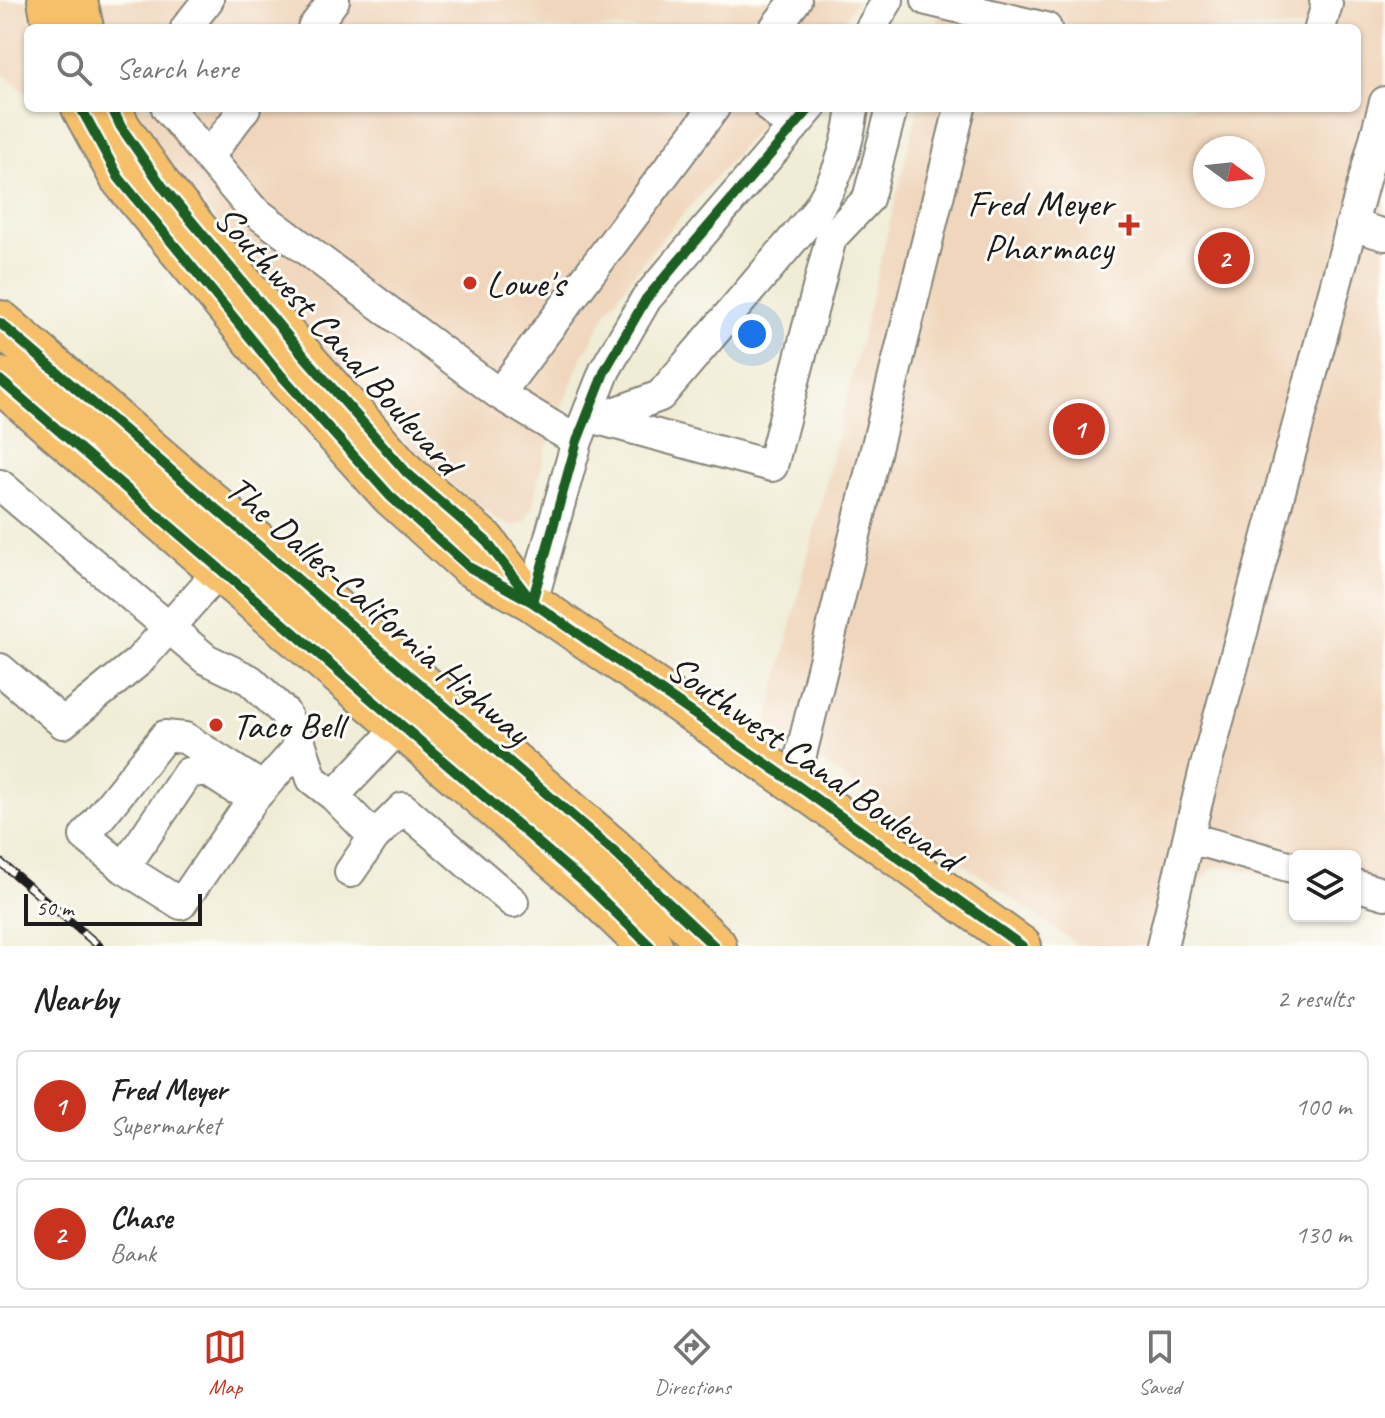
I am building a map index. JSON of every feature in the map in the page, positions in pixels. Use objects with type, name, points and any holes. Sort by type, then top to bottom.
[{"type":"highway","name":"The Dalles-California Highway","points":[[0,323],[600,840],[714,946]]},
{"type":"highway","name":"The Dalles-California Highway","points":[[0,380],[586,884],[650,946]]},
{"type":"highway","points":[[219,571],[228,559],[237,558],[286,571]]},
{"type":"main road","points":[[47,0],[51,24]]},
{"type":"main road","points":[[78,0],[83,24]]},
{"type":"main road","name":"Southwest Canal Boulevard","points":[[83,112],[119,178],[173,246],[361,467],[469,567],[532,602],[794,783],[1022,946]]},
{"type":"main road","name":"Southwest Canal Boulevard","points":[[114,112],[163,187],[305,357],[407,473],[486,541],[532,602]]},
{"type":"street","points":[[189,24],[208,0]]},
{"type":"street","points":[[316,24],[334,0]]},
{"type":"street","points":[[778,24],[796,0]]},
{"type":"street","points":[[927,0],[981,21],[1008,24]]},
{"type":"street","points":[[1046,24],[1052,0]]},
{"type":"street","points":[[1321,24],[1327,4],[1325,0]]},
{"type":"street","points":[[1162,946],[1207,759],[1351,225],[1375,104]]},
{"type":"street","points":[[170,112],[252,209],[499,394],[587,425],[772,466],[831,238],[868,199],[891,112]]},
{"type":"street","points":[[208,157],[242,112]]},
{"type":"street","points":[[499,394],[711,112]]},
{"type":"street","points":[[587,425],[660,396],[812,217],[829,194],[849,136],[852,112]]},
{"type":"street","points":[[794,783],[959,112]]},
{"type":"street","points":[[532,602],[605,370],[646,299],[801,118]]},
{"type":"street","points":[[1351,225],[1385,235]]},
{"type":"street","points":[[0,485],[206,659],[250,680],[284,712],[301,745],[312,779],[334,796],[374,837]]},
{"type":"street","points":[[0,669],[63,723],[139,661],[219,571]]},
{"type":"street","points":[[334,796],[402,724]]},
{"type":"street","points":[[258,794],[185,738],[165,736],[85,836],[124,868],[181,904],[258,794],[301,745]]},
{"type":"street","points":[[124,868],[188,773],[206,770],[258,794]]},
{"type":"street","points":[[350,872],[374,837],[403,808],[513,902]]},
{"type":"street","points":[[1190,838],[1289,866]]},
{"type":"street","points":[[1361,887],[1385,894]]},
{"type":"shaded area","points":[[0,0],[27,0],[31,24],[24,24],[24,92],[0,71]]},
{"type":"shaded area","points":[[98,0],[857,0],[842,24],[101,24]]},
{"type":"shaded area","points":[[939,0],[1385,0],[1385,909],[1361,902],[1361,850],[1289,850],[1289,882],[1228,866],[1214,868],[1203,878],[1195,895],[1182,946],[1079,946],[767,723],[917,112],[1361,112],[1361,24],[938,24]]},
{"type":"shaded area","points":[[136,112],[772,112],[648,255],[608,310],[578,366],[545,452],[532,508],[526,521],[515,526],[500,522],[426,464],[361,393],[173,169]]},
{"type":"railway","points":[[0,862],[99,946]]},
{"type":"cycle path","points":[[83,112],[119,178],[280,374],[390,496],[469,567],[532,602],[794,783],[1022,946]]},
{"type":"cycle path","points":[[114,112],[163,187],[305,357],[407,473],[486,541],[527,595]]},
{"type":"cycle path","points":[[532,602],[577,441],[605,370],[646,299],[807,112]]},
{"type":"cycle path","points":[[0,323],[612,850],[714,946]]},
{"type":"cycle path","points":[[0,380],[586,884],[650,946]]},
{"type":"place","name":"Fred Meyer Pharmacy","points":[[1129,225]]},
{"type":"place","name":"Chase","points":[[1224,258]]},
{"type":"place","name":"Lowe's","points":[[470,283]]},
{"type":"place","name":"Fred Meyer","points":[[1079,429]]},
{"type":"place","name":"Taco Bell","points":[[216,725]]}]
